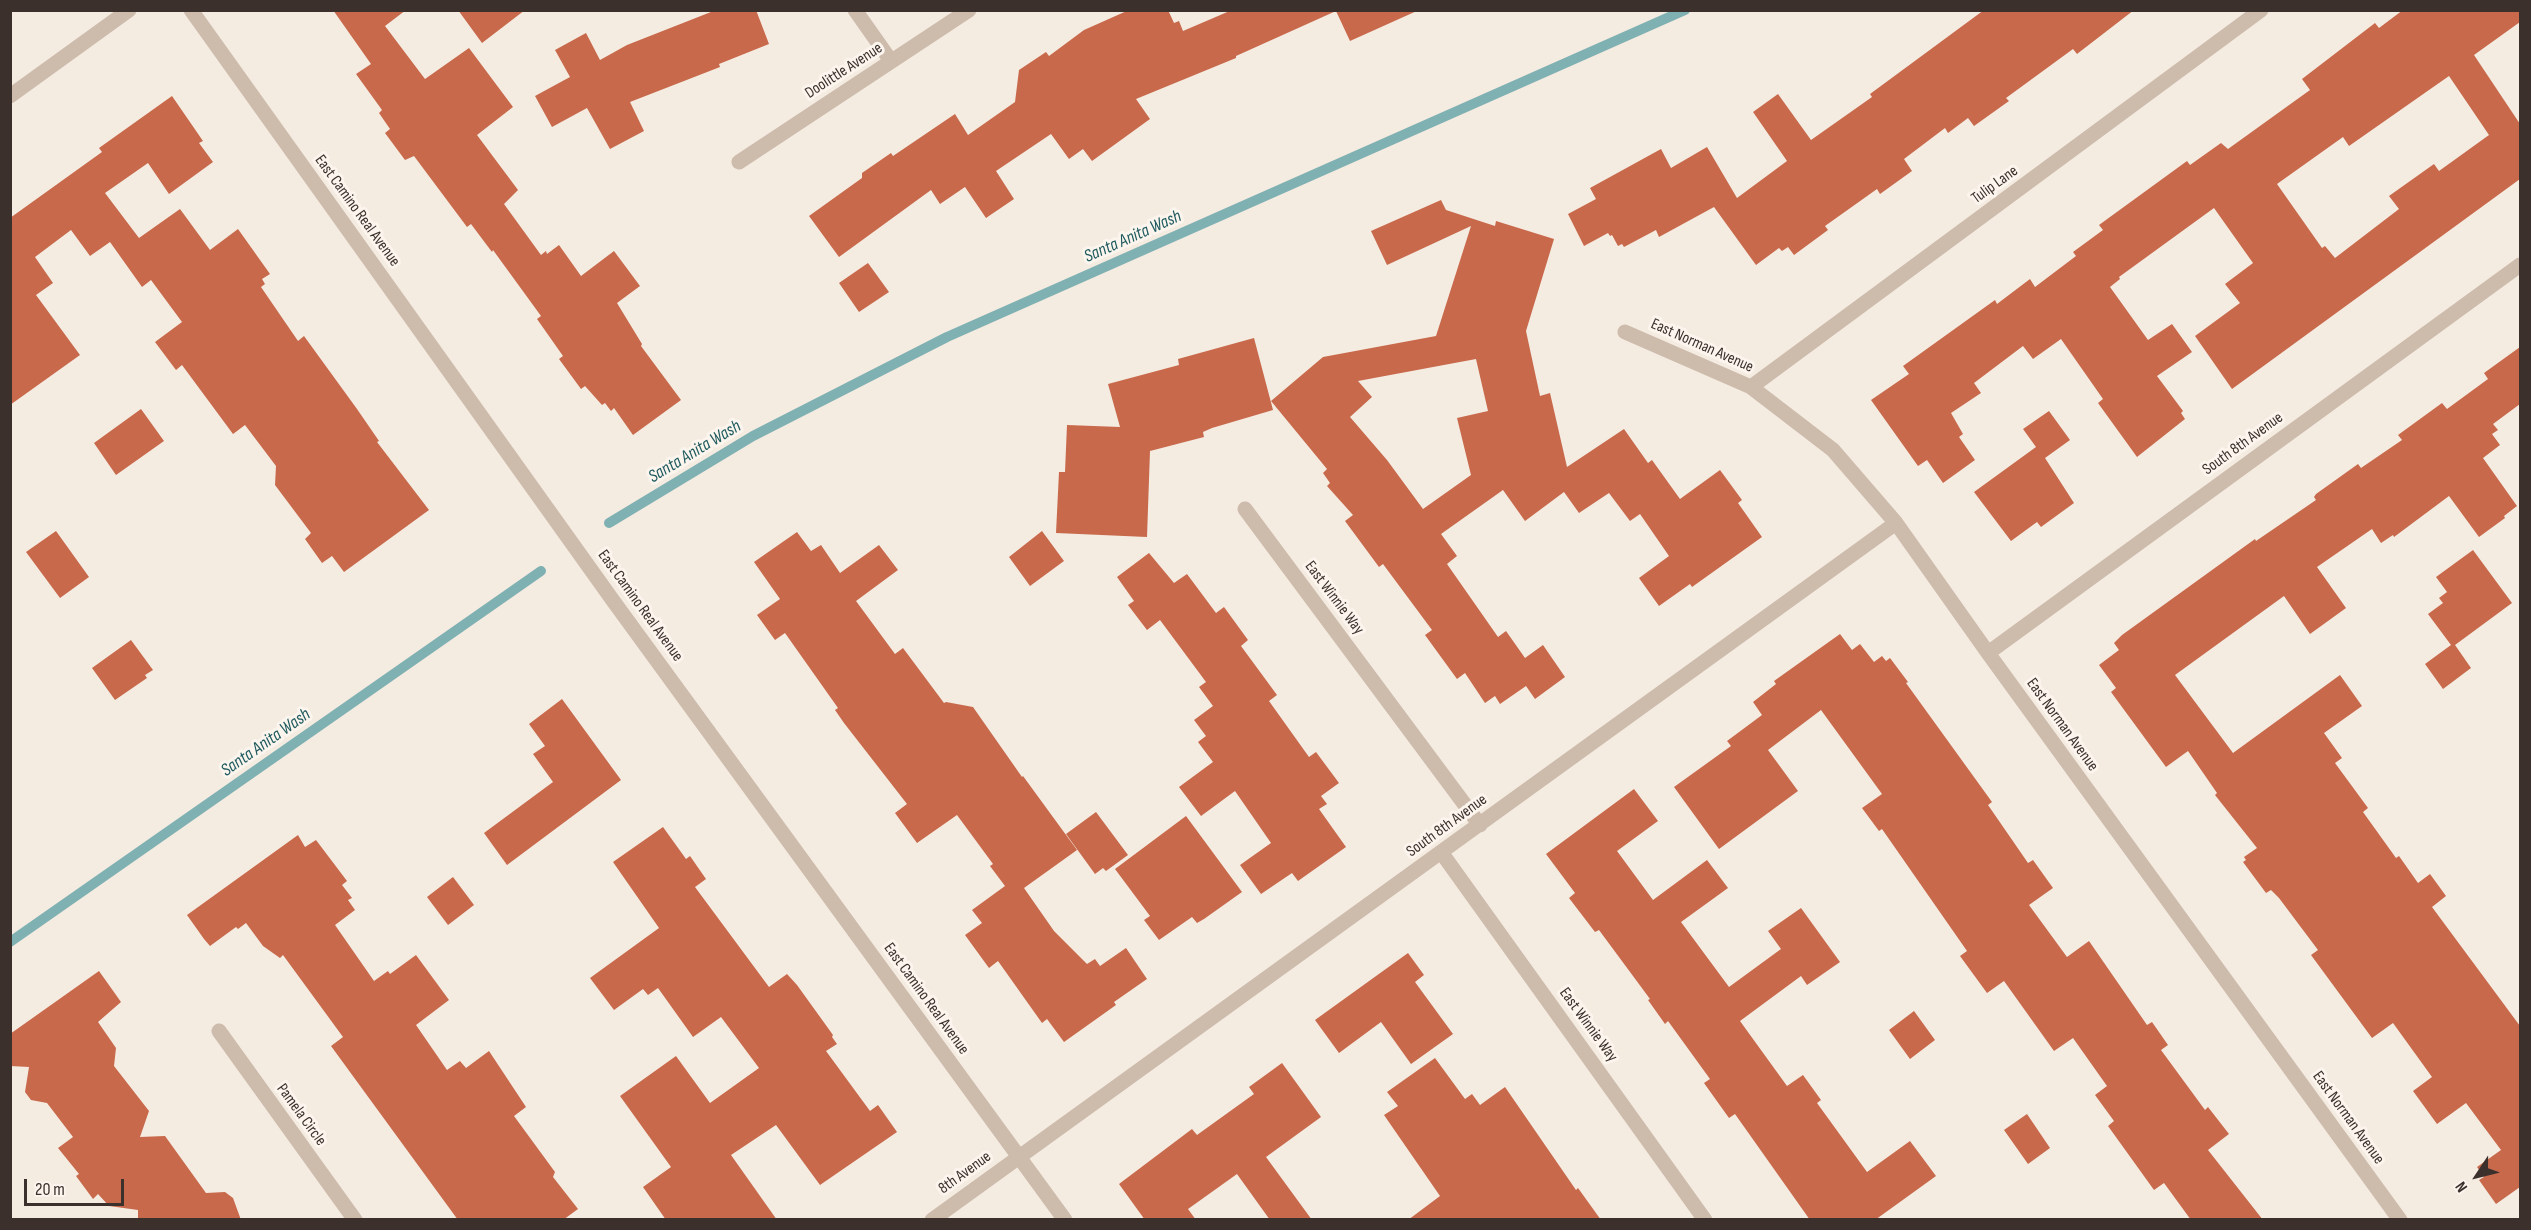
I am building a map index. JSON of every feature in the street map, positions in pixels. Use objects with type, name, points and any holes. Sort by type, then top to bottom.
[{"type":"street","points":[[10,96],[129,10]]},
{"type":"street","name":"East Camino Real Avenue","points":[[191,10],[621,611],[1065,1220]]},
{"type":"street","points":[[855,10],[891,61]]},
{"type":"street","name":"Doolittle Avenue","points":[[739,162],[969,10]]},
{"type":"street","name":"Tulip Lane","points":[[1751,387],[2261,10]]},
{"type":"street","name":"South 8th Avenue","points":[[1988,653],[2520,265]]},
{"type":"street","name":"East Norman Avenue","points":[[1625,332],[1751,387],[1833,450],[1896,523],[2400,1220]]},
{"type":"street","name":"East Winnie Way","points":[[1245,509],[1479,825]]},
{"type":"street","name":"South 8th Avenue","points":[[1019,1157],[1896,523]]},
{"type":"street","name":"East Winnie Way","points":[[1442,852],[1705,1220]]},
{"type":"street","name":"Pamela Circle","points":[[219,1031],[355,1220]]},
{"type":"street","name":"8th Avenue","points":[[932,1220],[1019,1157]]},
{"type":"building","points":[[333,10],[406,10],[385,26],[425,79],[469,48],[513,107],[477,135],[518,190],[504,204],[541,255],[546,251],[547,254],[559,245],[581,276],[614,251],[640,286],[617,303],[642,344],[641,346],[681,400],[633,435],[614,408],[611,411],[605,403],[602,405],[585,386],[581,389],[559,359],[563,356],[537,319],[541,316],[493,250],[492,252],[471,224],[467,227],[414,156],[405,160],[385,133],[390,129],[379,113],[382,110],[356,74],[371,64]]},
{"type":"building","points":[[458,10],[525,10],[482,43]]},
{"type":"building","points":[[716,10],[756,10],[769,44],[719,64],[720,67],[630,102],[644,131],[610,149],[587,108],[552,127],[535,96],[570,77],[555,50],[586,33],[600,60],[627,45]]},
{"type":"building","points":[[1129,10],[1168,10],[1174,23],[1179,21],[1183,31],[1232,10],[1419,10],[1350,41],[1336,11],[1236,56],[1236,58],[1136,99],[1150,119],[1092,161],[1083,149],[1069,159],[1051,134],[996,171],[1014,199],[986,218],[965,187],[940,204],[931,190],[839,257],[809,216],[862,178],[862,173],[891,153],[893,156],[955,114],[968,135],[1015,102],[1019,70],[1046,52],[1049,56],[1084,30]]},
{"type":"building","points":[[1984,10],[2134,10],[2077,54],[2073,49],[2006,98],[2009,101],[1974,126],[1968,118],[1948,133],[1945,128],[1904,159],[1912,171],[1880,194],[1877,189],[1825,226],[1828,230],[1794,255],[1788,247],[1782,251],[1779,248],[1756,265],[1714,207],[1659,237],[1656,230],[1624,247],[1622,244],[1618,246],[1612,235],[1608,233],[1584,246],[1568,214],[1596,199],[1590,188],[1661,149],[1671,168],[1707,147],[1737,198],[1787,161],[1753,112],[1778,94],[1811,140],[1872,97],[1870,94]]},
{"type":"building","points":[[2403,10],[2520,10],[2520,22],[2474,55],[2520,124],[2520,179],[2232,389],[2195,336],[2240,303],[2225,284],[2253,263],[2214,208],[2119,277],[2120,279],[2110,287],[2148,340],[2172,324],[2192,352],[2157,376],[2183,411],[2181,413],[2185,419],[2137,457],[2098,403],[2103,399],[2061,339],[2033,359],[2023,346],[1974,383],[1981,393],[1951,413],[1963,434],[1959,437],[1975,460],[1943,483],[1927,460],[1918,466],[1871,400],[1909,374],[1903,366],[1995,300],[1997,304],[2030,279],[2035,287],[2076,256],[2073,252],[2103,230],[2099,225],[2187,161],[2190,165],[2221,143],[2228,149],[2310,90],[2302,79],[2375,23],[2379,28]],"holes":[[[2449,76],[2489,135],[2439,171],[2434,164],[2389,196],[2399,209],[2335,258],[2325,246],[2322,248],[2277,184],[2343,137],[2349,146]]]},
{"type":"building","points":[[172,96],[203,141],[199,143],[213,162],[169,194],[148,163],[105,193],[139,238],[180,209],[210,250],[238,229],[270,274],[262,279],[265,284],[261,287],[298,341],[304,336],[357,409],[379,441],[377,442],[429,510],[344,572],[332,556],[322,563],[305,539],[311,533],[275,485],[276,466],[245,425],[233,434],[182,365],[176,370],[155,342],[182,322],[151,280],[142,287],[110,242],[90,256],[71,230],[35,257],[53,283],[36,295],[80,355],[10,405],[10,218],[102,152],[99,148]]},
{"type":"building","points":[[1441,200],[1446,210],[1495,226],[1496,221],[1554,239],[1526,331],[1540,396],[1550,393],[1567,467],[1624,429],[1648,463],[1652,460],[1680,499],[1720,470],[1742,500],[1738,503],[1762,537],[1692,587],[1690,584],[1659,606],[1639,578],[1669,556],[1640,514],[1630,521],[1609,493],[1579,513],[1564,492],[1525,521],[1503,490],[1441,534],[1457,556],[1447,564],[1498,637],[1506,631],[1525,658],[1543,645],[1565,677],[1535,699],[1526,686],[1500,704],[1495,696],[1485,703],[1465,673],[1457,679],[1425,635],[1432,630],[1383,564],[1379,567],[1345,521],[1353,515],[1327,486],[1330,483],[1323,473],[1327,469],[1271,401],[1323,357],[1436,336],[1471,226],[1387,265],[1371,231]],"holes":[[[1476,359],[1488,411],[1457,418],[1471,475],[1423,509],[1387,460],[1350,417],[1372,397],[1358,381]]]},
{"type":"building","points":[[868,263],[889,292],[859,312],[839,283]]},
{"type":"building","points":[[1254,338],[1273,410],[1212,428],[1203,432],[1204,437],[1150,451],[1147,537],[1056,533],[1059,472],[1065,472],[1067,425],[1120,427],[1108,384],[1179,365],[1178,359]]},
{"type":"building","points":[[2520,347],[2520,404],[2493,424],[2498,430],[2492,434],[2500,445],[2483,458],[2517,506],[2504,516],[2505,518],[2479,537],[2449,496],[2394,537],[2393,535],[2381,543],[2372,529],[2317,567],[2346,608],[2310,634],[2284,596],[2175,675],[2233,753],[2340,675],[2362,706],[2324,733],[2342,758],[2335,763],[2368,808],[2363,812],[2396,858],[2399,856],[2418,883],[2430,874],[2446,896],[2432,907],[2520,1026],[2520,1187],[2496,1204],[2479,1180],[2484,1177],[2477,1167],[2501,1150],[2466,1103],[2437,1124],[2413,1091],[2432,1077],[2393,1023],[2372,1038],[2311,955],[2318,950],[2279,898],[2271,890],[2266,893],[2243,862],[2246,860],[2244,857],[2257,848],[2215,795],[2217,793],[2188,751],[2166,767],[2111,692],[2116,688],[2099,665],[2119,650],[2114,643],[2122,635],[2255,539],[2256,541],[2316,500],[2314,497],[2316,494],[2358,464],[2361,468],[2402,440],[2398,435],[2442,403],[2447,409],[2488,379],[2484,373]]},
{"type":"building","points":[[141,409],[164,441],[116,475],[94,443]]},
{"type":"building","points":[[2049,411],[2070,440],[2045,458],[2074,503],[2041,527],[2037,522],[2011,541],[1974,492],[2036,447],[2023,429]]},
{"type":"building","points":[[56,531],[89,577],[60,598],[26,552]]},
{"type":"building","points":[[1042,531],[1064,561],[1030,586],[1009,557]]},
{"type":"building","points":[[797,532],[811,551],[821,545],[840,573],[879,545],[898,570],[856,601],[895,654],[903,648],[944,703],[973,707],[1077,850],[1024,888],[1054,931],[1087,964],[1095,959],[1100,966],[1126,948],[1147,979],[1114,1002],[1116,1005],[1064,1042],[1047,1019],[1042,1023],[998,961],[989,968],[965,935],[982,923],[972,910],[1005,886],[990,866],[993,864],[957,815],[917,843],[895,813],[907,804],[844,723],[835,710],[838,708],[785,633],[775,640],[757,615],[780,599],[754,562]]},
{"type":"building","points":[[2473,550],[2512,603],[2455,645],[2471,668],[2443,689],[2425,664],[2451,645],[2428,614],[2443,603],[2439,598],[2447,592],[2436,577]]},
{"type":"building","points":[[1149,553],[1174,583],[1187,574],[1216,613],[1224,607],[1248,640],[1241,646],[1277,695],[1269,701],[1309,757],[1316,752],[1339,783],[1321,796],[1327,804],[1319,809],[1346,847],[1298,881],[1292,873],[1261,894],[1240,865],[1271,843],[1235,791],[1201,816],[1179,787],[1213,762],[1198,742],[1206,736],[1194,720],[1213,706],[1199,687],[1206,682],[1160,620],[1147,630],[1128,605],[1134,601],[1117,577]]},
{"type":"building","points":[[1840,634],[1852,650],[1860,644],[1874,662],[1882,656],[1886,661],[1890,658],[1908,682],[1906,683],[1992,802],[1988,805],[2028,863],[2033,860],[2053,888],[2029,905],[2067,957],[2089,941],[2147,1025],[2152,1022],[2168,1045],[2161,1050],[2205,1110],[2208,1107],[2229,1134],[2208,1150],[2263,1220],[2191,1220],[2164,1183],[2154,1190],[2108,1126],[2114,1121],[2095,1095],[2107,1086],[2073,1038],[2054,1051],[2004,981],[1987,993],[1960,956],[1967,951],[1882,829],[1879,831],[1862,808],[1882,794],[1821,710],[1768,750],[1798,791],[1719,849],[1674,787],[1731,746],[1727,741],[1762,715],[1753,702],[1776,684],[1774,681]]},
{"type":"building","points":[[131,640],[153,670],[145,675],[147,678],[115,700],[92,668]]},
{"type":"building","points":[[562,699],[621,780],[507,865],[484,833],[553,782],[533,754],[545,746],[529,724]]},
{"type":"building","points":[[1634,789],[1658,821],[1617,851],[1653,900],[1707,860],[1728,888],[1681,922],[1729,987],[1781,949],[1768,931],[1801,908],[1840,962],[1807,985],[1801,976],[1740,1021],[1787,1086],[1803,1075],[1821,1100],[1817,1103],[1867,1172],[1910,1141],[1936,1176],[1875,1220],[1810,1220],[1735,1114],[1729,1118],[1704,1083],[1710,1079],[1668,1021],[1665,1024],[1648,1000],[1650,999],[1599,930],[1595,932],[1569,898],[1575,893],[1546,854]]},
{"type":"building","points":[[1096,812],[1128,855],[1106,871],[1103,868],[1095,874],[1066,834]]},
{"type":"building","points":[[1186,816],[1242,892],[1204,919],[1197,923],[1192,917],[1159,940],[1144,920],[1150,916],[1115,869]]},
{"type":"building","points":[[663,827],[686,859],[690,856],[706,879],[695,887],[769,987],[787,974],[797,985],[837,1044],[826,1051],[870,1111],[878,1105],[897,1132],[820,1185],[776,1125],[731,1155],[777,1220],[666,1220],[643,1187],[671,1167],[620,1096],[676,1056],[710,1103],[759,1068],[721,1017],[693,1037],[658,988],[648,995],[643,989],[614,1010],[590,978],[659,928],[613,862]]},
{"type":"building","points":[[298,835],[305,847],[316,840],[347,881],[342,885],[352,898],[348,900],[355,910],[335,925],[374,981],[388,971],[390,974],[416,955],[449,1000],[416,1025],[447,1070],[460,1061],[466,1068],[489,1051],[526,1107],[514,1116],[555,1172],[553,1177],[578,1209],[563,1220],[458,1220],[331,1046],[343,1037],[283,955],[280,958],[263,946],[246,923],[238,929],[236,927],[210,946],[187,915]]},
{"type":"building","points":[[453,877],[474,905],[448,925],[427,897]]},
{"type":"building","points":[[1408,953],[1424,975],[1415,982],[1453,1034],[1411,1064],[1381,1022],[1339,1053],[1315,1020]]},
{"type":"building","points":[[99,971],[121,1002],[98,1022],[116,1048],[114,1066],[149,1111],[140,1137],[165,1136],[206,1193],[225,1192],[233,1198],[241,1220],[138,1220],[138,1210],[109,1206],[98,1194],[93,1199],[76,1176],[79,1174],[58,1148],[73,1137],[47,1103],[31,1100],[25,1092],[29,1067],[10,1066],[10,1034]]},
{"type":"building","points":[[1914,1011],[1935,1040],[1910,1059],[1889,1030]]},
{"type":"building","points":[[1435,1058],[1465,1099],[1472,1094],[1480,1105],[1505,1087],[1576,1190],[1578,1188],[1601,1220],[1408,1220],[1440,1196],[1384,1115],[1398,1106],[1387,1092]]},
{"type":"building","points":[[1282,1063],[1321,1117],[1266,1157],[1312,1220],[1270,1220],[1237,1174],[1188,1209],[1196,1220],[1145,1220],[1119,1184],[1192,1129],[1197,1135],[1254,1094],[1249,1087]]},
{"type":"building","points":[[2027,1114],[2050,1148],[2028,1164],[2004,1130]]},
{"type":"waterway","name":"Santa Anita Wash","points":[[609,523],[753,436],[947,337],[1685,10]]},
{"type":"waterway","name":"Santa Anita Wash","points":[[10,942],[541,571]]}]
